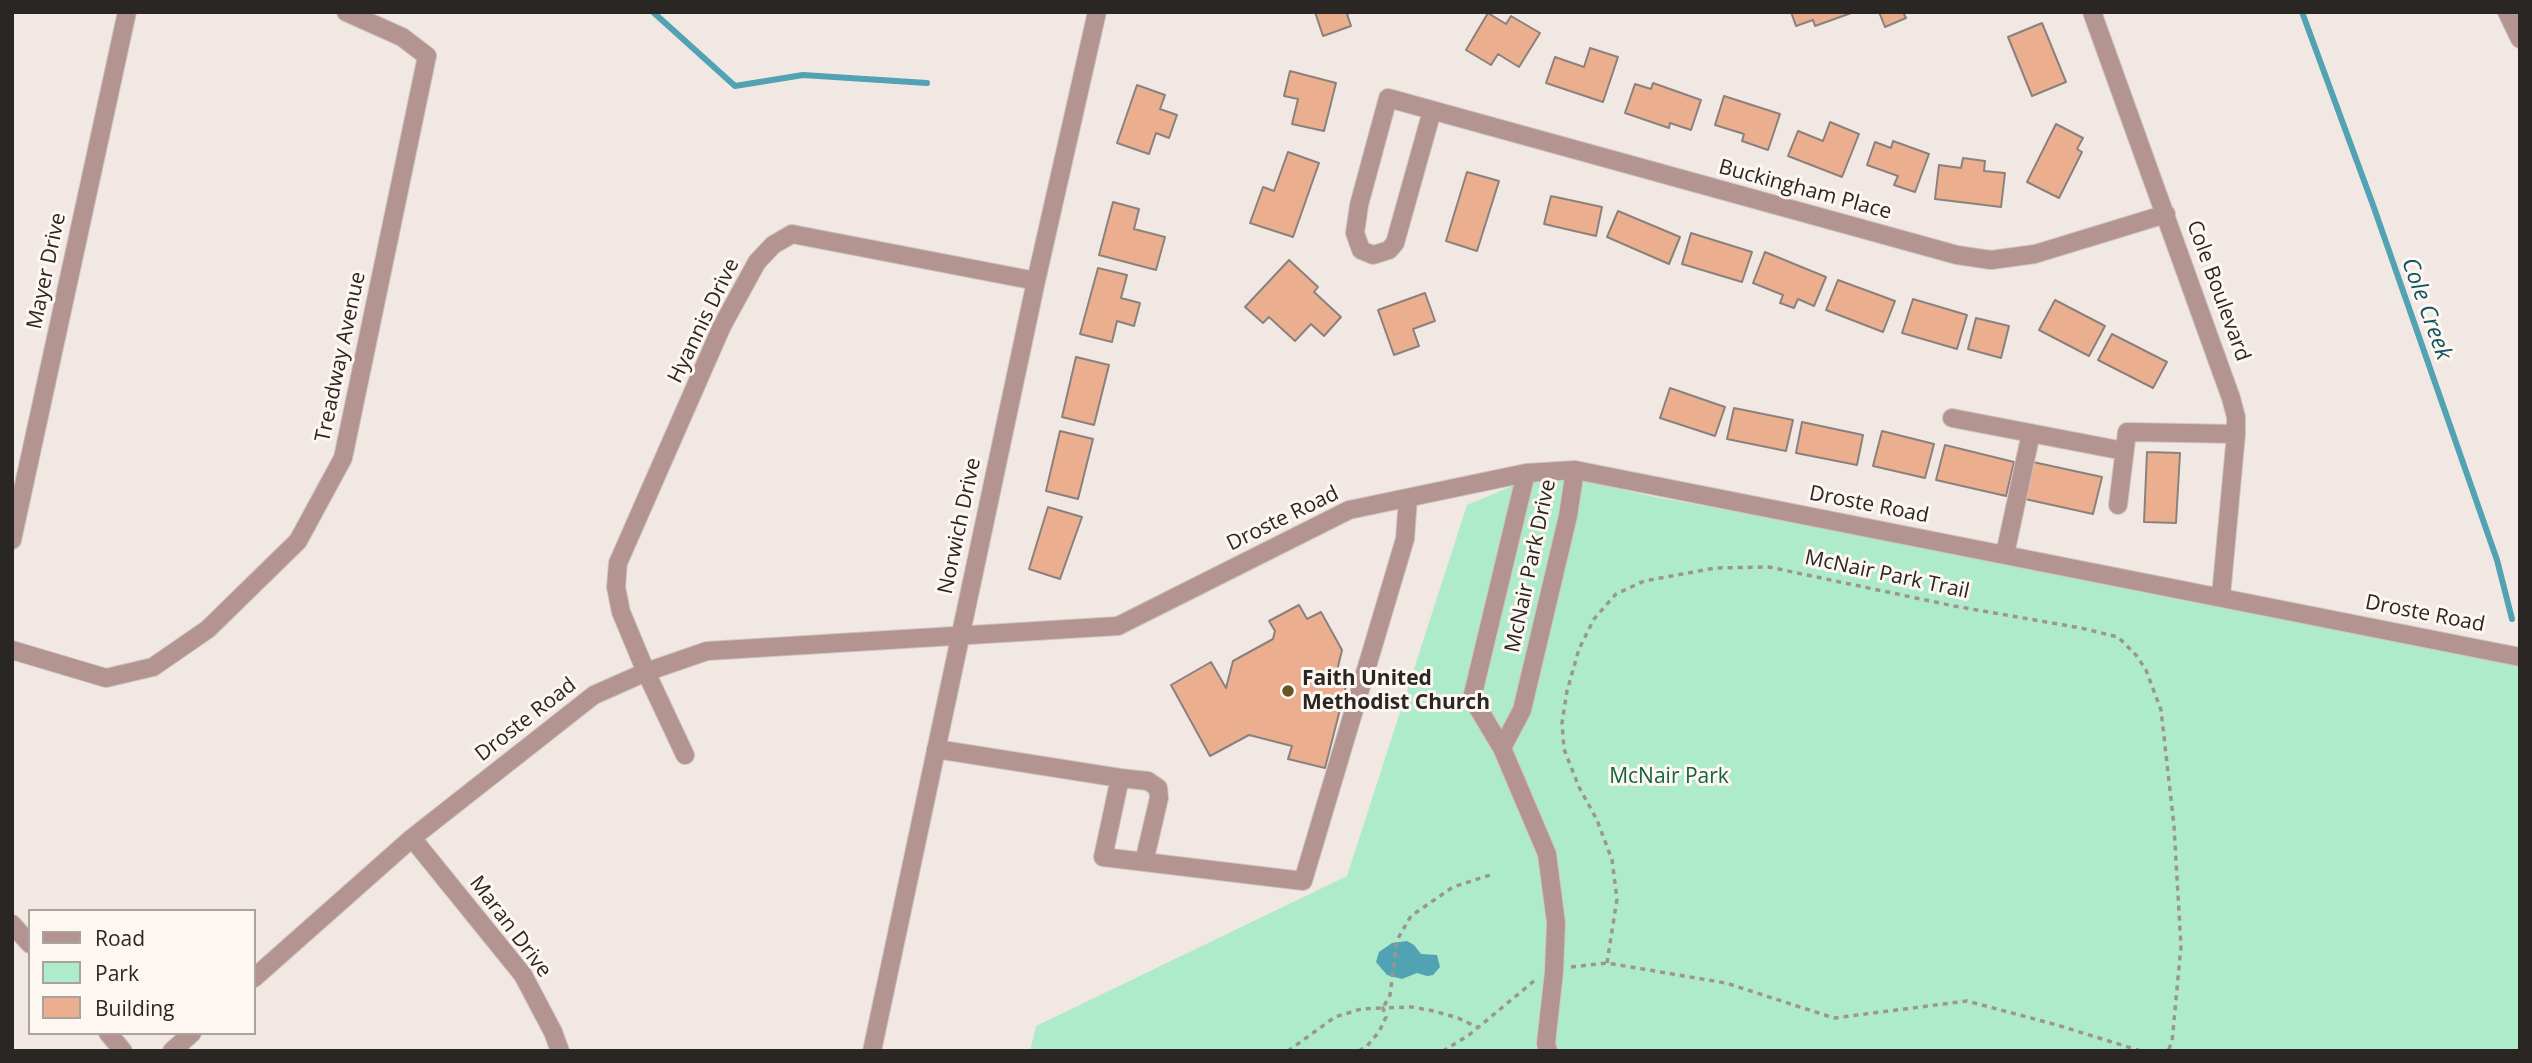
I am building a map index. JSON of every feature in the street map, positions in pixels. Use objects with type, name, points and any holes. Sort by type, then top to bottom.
[{"type":"street","name":"Mayer Drive","points":[[12,540],[127,12]]},
{"type":"street","name":"Treadway Avenue","points":[[12,650],[106,678],[153,667],[208,629],[298,541],[343,458],[427,56],[402,37],[346,12]]},
{"type":"street","name":"Norwich Drive","points":[[872,1051],[1036,281],[1097,12]]},
{"type":"street","name":"Cole Boulevard","points":[[2092,12],[2236,417],[2221,596]]},
{"type":"street","points":[[2507,12],[2520,39]]},
{"type":"street","name":"Buckingham Place","points":[[1433,111],[1395,243],[1389,250],[1373,255],[1361,250],[1355,233],[1388,98],[1956,255],[1991,260],[2035,254],[2166,214]]},
{"type":"street","name":"Hyannis Drive","points":[[685,755],[621,612],[615,587],[618,563],[722,326],[757,262],[773,245],[792,234],[1036,281]]},
{"type":"street","points":[[1952,418],[2124,451]]},
{"type":"street","points":[[2118,505],[2127,432],[2236,434]]},
{"type":"street","points":[[2005,554],[2031,433]]},
{"type":"street","name":"Droste Road","points":[[256,976],[412,838],[594,695],[646,671],[707,651],[1118,626],[1349,510],[1527,474],[1575,470],[2520,657]]},
{"type":"street","name":"McNair Park Drive","points":[[1502,748],[1522,710],[1567,516],[1575,470]]},
{"type":"street","name":"McNair Park Drive","points":[[1527,474],[1472,698],[1502,748],[1547,854],[1556,923],[1546,1043],[1548,1051]]},
{"type":"street","points":[[1120,778],[1103,857],[1303,881],[1405,539],[1408,498]]},
{"type":"street","points":[[936,749],[1148,780],[1158,788],[1159,798],[1144,862]]},
{"type":"street","name":"Maran Drive","points":[[412,838],[523,975],[560,1051]]},
{"type":"street","points":[[12,924],[28,942]]},
{"type":"street","points":[[110,1035],[123,1051]]},
{"type":"street","points":[[172,1051],[189,1035]]},
{"type":"path","name":"McNair Park Trail","points":[[1607,964],[1617,899],[1612,860],[1597,820],[1579,787],[1564,749],[1562,723],[1567,691],[1579,649],[1594,619],[1616,594],[1644,581],[1715,568],[1769,567],[1954,606],[2081,628],[2118,637],[2136,655],[2146,670],[2161,710],[2174,827],[2181,946],[2172,1042],[2168,1051]]},
{"type":"path","points":[[1382,1008],[1390,995],[1397,940],[1411,916],[1453,887],[1490,875]]},
{"type":"path","points":[[1443,1051],[1477,1028],[1538,978],[1575,966],[1607,964],[1726,982],[1834,1018],[1967,1001],[2141,1051]]},
{"type":"path","points":[[1288,1051],[1335,1017],[1361,1010],[1412,1007],[1458,1018],[1477,1028]]},
{"type":"path","points":[[1359,1051],[1379,1032],[1386,1017],[1382,1008]]},
{"type":"green space","name":"McNair Park","points":[[1545,472],[1655,497],[2520,653],[2520,1051],[1030,1051],[1036,1026],[1347,876],[1467,505]]},
{"type":"water","points":[[1407,941],[1421,954],[1437,955],[1440,967],[1433,975],[1417,973],[1402,979],[1387,975],[1376,962],[1379,952],[1392,943]]},
{"type":"building","points":[[1315,12],[1352,12],[1347,14],[1351,26],[1323,36]]},
{"type":"building","points":[[1791,12],[1854,12],[1815,26],[1813,20],[1796,26]]},
{"type":"building","points":[[1879,12],[1903,12],[1906,18],[1885,27]]},
{"type":"building","points":[[1488,13],[1506,24],[1511,16],[1540,33],[1519,67],[1498,54],[1491,65],[1466,50]]},
{"type":"building","points":[[2042,23],[2066,82],[2032,96],[2008,37]]},
{"type":"building","points":[[1590,48],[1618,57],[1603,102],[1546,83],[1555,57],[1584,67]]},
{"type":"building","points":[[1290,71],[1336,83],[1324,131],[1292,124],[1298,99],[1284,96]]},
{"type":"building","points":[[1653,83],[1701,100],[1691,130],[1670,123],[1669,128],[1625,113],[1635,84],[1651,89]]},
{"type":"building","points":[[1137,85],[1165,95],[1160,109],[1177,115],[1169,138],[1156,133],[1149,154],[1117,143]]},
{"type":"building","points":[[1724,96],[1780,114],[1768,150],[1742,141],[1744,134],[1715,125]]},
{"type":"building","points":[[1830,122],[1859,134],[1842,177],[1788,156],[1798,131],[1823,141]]},
{"type":"building","points":[[2056,124],[2083,138],[2077,149],[2082,152],[2059,198],[2027,182]]},
{"type":"building","points":[[1893,141],[1929,154],[1915,192],[1894,185],[1898,176],[1867,165],[1875,142],[1891,148]]},
{"type":"building","points":[[1288,152],[1319,163],[1293,237],[1250,223],[1263,187],[1274,191]]},
{"type":"building","points":[[1963,158],[1985,161],[1984,171],[2005,173],[2001,207],[1935,199],[1939,165],[1961,168]]},
{"type":"building","points":[[1467,172],[1499,181],[1477,251],[1446,241]]},
{"type":"building","points":[[1551,196],[1602,207],[1596,236],[1544,224]]},
{"type":"building","points":[[1113,202],[1139,209],[1134,229],[1165,237],[1156,270],[1099,255]]},
{"type":"building","points":[[1618,211],[1680,237],[1669,264],[1607,237]]},
{"type":"building","points":[[1691,233],[1752,252],[1742,282],[1682,264]]},
{"type":"building","points":[[1765,252],[1826,277],[1814,306],[1798,299],[1794,308],[1780,303],[1783,295],[1753,283]]},
{"type":"building","points":[[1289,260],[1318,287],[1314,292],[1341,317],[1324,336],[1311,324],[1295,341],[1269,317],[1263,323],[1245,307]]},
{"type":"building","points":[[1098,268],[1127,275],[1121,298],[1140,303],[1134,326],[1117,321],[1112,342],[1080,334]]},
{"type":"building","points":[[1838,280],[1895,301],[1883,332],[1826,310]]},
{"type":"building","points":[[1425,293],[1435,321],[1413,329],[1419,346],[1394,355],[1378,310]]},
{"type":"building","points":[[1913,299],[1967,315],[1957,349],[1902,333]]},
{"type":"building","points":[[2055,300],[2105,326],[2089,356],[2039,330]]},
{"type":"building","points":[[1976,318],[2009,326],[2001,358],[1968,349]]},
{"type":"building","points":[[2112,334],[2167,362],[2153,388],[2098,360]]},
{"type":"building","points":[[1076,357],[1109,365],[1094,425],[1062,417]]},
{"type":"building","points":[[1670,388],[1725,407],[1715,436],[1660,418]]},
{"type":"building","points":[[1734,408],[1793,420],[1786,451],[1727,439]]},
{"type":"building","points":[[1802,422],[1863,435],[1857,465],[1796,453]]},
{"type":"building","points":[[1060,431],[1093,439],[1078,499],[1046,491]]},
{"type":"building","points":[[1882,431],[1934,444],[1925,478],[1873,466]]},
{"type":"building","points":[[1945,445],[2014,462],[2006,496],[1936,480]]},
{"type":"building","points":[[2147,452],[2180,453],[2176,523],[2144,522]]},
{"type":"building","points":[[2033,462],[2102,477],[2093,514],[2025,499]]},
{"type":"building","points":[[1048,507],[1082,517],[1060,579],[1029,569]]},
{"type":"building","points":[[1299,605],[1307,619],[1321,612],[1342,650],[1335,679],[1347,682],[1325,768],[1288,759],[1292,746],[1249,735],[1210,756],[1171,685],[1211,662],[1226,688],[1233,661],[1273,639],[1275,631],[1269,621]]},
{"type":"waterway","points":[[653,12],[735,86],[803,75],[927,83]]},
{"type":"waterway","name":"Cole Creek","points":[[2302,12],[2373,205],[2497,560],[2512,619]]},
{"type":"place","name":"Faith United Methodist Church","points":[[1288,691]]}]
